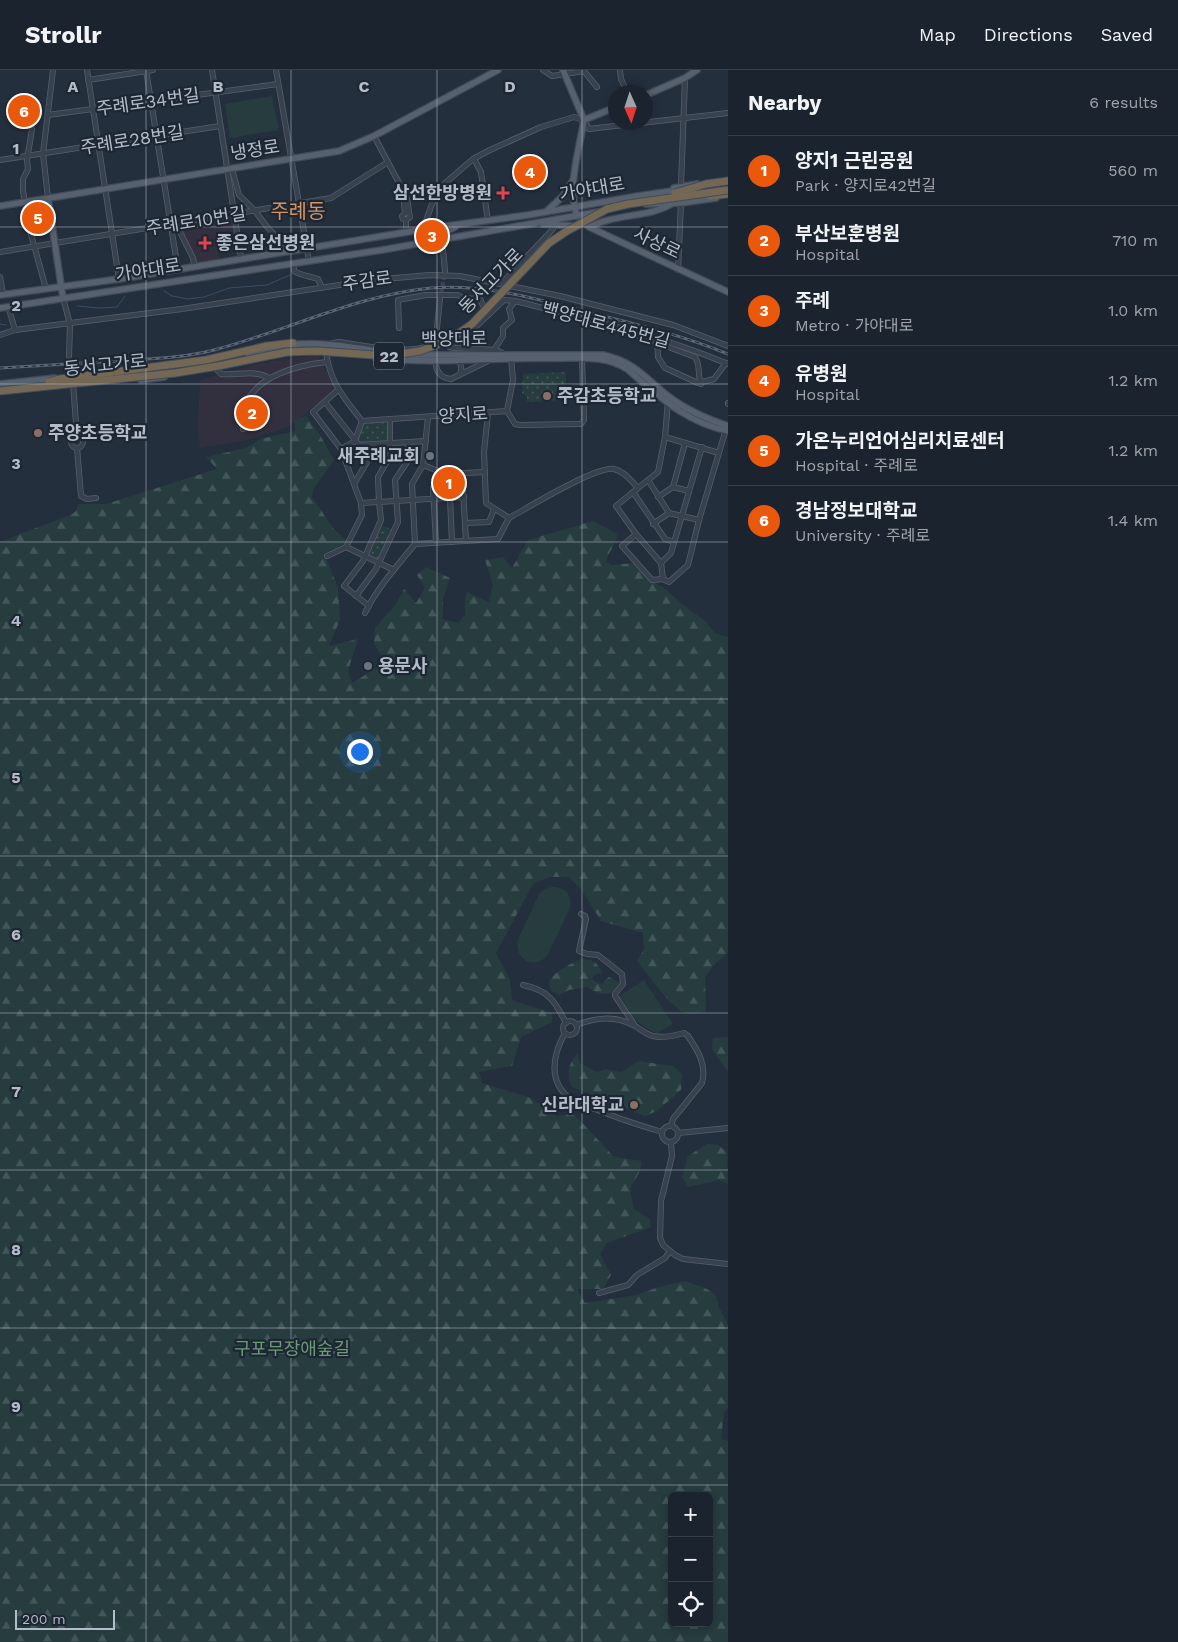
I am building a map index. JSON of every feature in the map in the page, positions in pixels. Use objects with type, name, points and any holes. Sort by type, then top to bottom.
[{"type":"highway","name":"동서고가로","points":[[0,386],[162,371],[207,365],[288,348],[333,348],[379,353],[412,350],[430,345],[469,322],[547,240],[605,206],[674,193],[728,188]]},
{"type":"highway","name":"동서고가로","points":[[0,393],[218,366],[287,352],[317,351],[388,356],[410,354],[449,340],[472,324],[549,244],[567,231],[607,209],[692,194],[710,196],[728,188]]},
{"type":"highway","points":[[49,382],[206,360],[267,346],[293,343]]},
{"type":"highway","points":[[94,382],[110,384],[213,372],[292,354]]},
{"type":"main road","name":"냉정로","points":[[0,206],[339,151],[374,136],[498,70]]},
{"type":"main road","points":[[653,91],[685,78],[697,70]]},
{"type":"main road","points":[[562,73],[584,120],[574,178],[573,198],[576,216]]},
{"type":"main road","points":[[584,120],[608,110]]},
{"type":"main road","points":[[546,212],[563,196],[574,178]]},
{"type":"main road","points":[[638,196],[681,186],[728,188]]},
{"type":"main road","points":[[641,205],[681,202],[728,188]]},
{"type":"main road","name":"가야대로","points":[[1,294],[95,283],[241,258],[423,229],[456,226],[546,212],[638,196],[728,188]]},
{"type":"main road","name":"가야대로","points":[[0,308],[309,261],[534,224],[728,188]]},
{"type":"main road","points":[[48,198],[62,298]]},
{"type":"main road","points":[[573,198],[576,202],[587,205]]},
{"type":"main road","points":[[534,224],[590,227],[599,222],[615,218],[663,209],[673,203]]},
{"type":"main road","name":"사상로","points":[[576,216],[590,227],[728,292]]},
{"type":"main road","points":[[442,239],[443,233],[452,230],[456,226]]},
{"type":"main road","points":[[278,265],[281,262],[293,259],[294,254],[288,251]]},
{"type":"main road","points":[[82,295],[77,293],[78,289],[95,283]]},
{"type":"main road","points":[[293,343],[308,344]]},
{"type":"main road","name":"백양대로","points":[[0,386],[8,382],[192,365],[290,345],[327,344],[396,354],[504,354],[511,356],[604,360],[621,365],[668,401],[701,422],[727,428]]},
{"type":"main road","points":[[292,354],[308,352]]},
{"type":"main road","name":"백양대로","points":[[0,393],[154,379],[276,355],[308,352],[326,352],[383,359],[458,360],[511,356],[603,355],[619,358],[636,368],[668,401]]},
{"type":"street","points":[[48,198],[43,154],[53,70]]},
{"type":"street","points":[[87,70],[119,279]]},
{"type":"street","points":[[146,70],[173,224],[178,270]]},
{"type":"street","points":[[88,80],[153,70]]},
{"type":"street","points":[[212,70],[220,126],[230,170],[241,258]]},
{"type":"street","points":[[276,70],[309,261]]},
{"type":"street","points":[[620,70],[624,85]]},
{"type":"street","points":[[544,71],[552,76],[584,71],[597,88]]},
{"type":"street","points":[[681,186],[685,78]]},
{"type":"street","name":"주례로34번길","points":[[48,115],[278,84]]},
{"type":"street","points":[[423,229],[432,204],[444,184],[474,159],[541,127],[574,117],[584,120],[589,130],[728,113]]},
{"type":"street","name":"주례로28번길","points":[[0,160],[220,126]]},
{"type":"street","points":[[32,129],[28,171],[23,179],[24,202],[46,289]]},
{"type":"street","points":[[374,136],[408,204],[407,213],[410,217],[406,220],[406,232]]},
{"type":"street","points":[[474,159],[481,172],[488,221]]},
{"type":"street","name":"주례로10번길","points":[[0,252],[331,198],[388,162]]},
{"type":"street","points":[[230,170],[240,195],[285,245],[288,251]]},
{"type":"street","points":[[678,270],[681,202]]},
{"type":"street","name":"가야대로","points":[[173,224],[193,258],[195,267]]},
{"type":"street","points":[[502,283],[553,229],[552,225]]},
{"type":"street","points":[[513,286],[554,242],[580,226]]},
{"type":"street","points":[[442,239],[445,270]]},
{"type":"street","points":[[293,263],[294,271],[302,276],[312,276],[318,279],[322,288]]},
{"type":"street","name":"주감로","points":[[0,335],[15,330],[182,310],[380,279],[430,275],[460,276],[502,283],[612,309],[673,326],[728,346]]},
{"type":"street","points":[[0,277],[1,294]]},
{"type":"street","points":[[399,328],[398,300],[426,295],[458,295],[463,298],[480,299],[488,316]]},
{"type":"street","points":[[62,298],[70,324],[69,356]]},
{"type":"street","points":[[435,351],[440,299]]},
{"type":"street","points":[[453,348],[452,344],[469,333],[504,300],[515,301]]},
{"type":"street","points":[[494,350],[503,336],[503,328],[512,320],[509,308],[515,301]]},
{"type":"street","name":"백양대로445번길","points":[[515,301],[692,349],[727,364]]},
{"type":"street","points":[[8,306],[15,330]]},
{"type":"street","points":[[341,449],[356,441],[362,421],[338,390],[327,362],[327,344],[338,342],[395,348],[421,348],[430,343],[436,336]]},
{"type":"street","points":[[436,336],[453,348],[494,350],[504,354]]},
{"type":"street","points":[[701,384],[698,378],[696,358],[657,341],[659,359],[666,369],[701,384],[714,380],[727,364]]},
{"type":"street","name":"양지로","points":[[362,421],[507,411],[513,380],[511,356]]},
{"type":"street","points":[[436,365],[437,372],[441,376],[451,379],[493,358]]},
{"type":"street","points":[[507,411],[515,424],[520,425],[581,424],[584,420],[582,359]]},
{"type":"street","points":[[456,378],[461,369],[461,364],[458,360]]},
{"type":"street","points":[[243,429],[242,418],[245,405],[269,378],[306,365],[327,362]]},
{"type":"street","points":[[216,368],[221,374],[248,373],[264,375],[269,378]]},
{"type":"street","points":[[73,377],[77,436]]},
{"type":"street","points":[[0,380],[8,382]]},
{"type":"street","points":[[327,556],[346,548],[362,515],[361,503],[341,449],[313,412],[338,390]]},
{"type":"street","points":[[663,579],[661,563],[636,534],[616,506],[658,472],[665,437],[668,401]]},
{"type":"street","points":[[325,402],[359,445],[426,441]]},
{"type":"street","points":[[488,413],[484,452],[486,503],[509,518]]},
{"type":"street","points":[[366,613],[394,570],[415,544],[412,484],[423,465],[428,417]]},
{"type":"street","points":[[369,606],[344,586],[363,561],[381,520],[378,477],[390,456],[390,419]]},
{"type":"street","points":[[636,534],[622,546],[652,580],[663,579],[669,582],[688,566],[699,520],[727,428]]},
{"type":"street","points":[[77,436],[71,442],[72,446],[77,448]]},
{"type":"street","points":[[77,436],[81,437],[83,442],[82,446],[77,448]]},
{"type":"street","points":[[665,437],[719,453]]},
{"type":"street","points":[[356,596],[376,570],[398,522],[395,480],[407,462],[408,442]]},
{"type":"street","points":[[658,497],[673,487],[685,443]]},
{"type":"street","points":[[354,484],[373,452],[374,444]]},
{"type":"street","points":[[661,563],[671,553],[702,447]]},
{"type":"street","points":[[77,448],[81,496],[87,499],[96,498]]},
{"type":"street","points":[[423,465],[441,474],[485,472]]},
{"type":"street","points":[[415,544],[498,540],[509,518],[587,476],[606,469],[616,469],[638,488]]},
{"type":"street","points":[[462,473],[466,541]]},
{"type":"street","points":[[436,542],[433,488],[441,474]]},
{"type":"street","points":[[648,480],[669,513],[699,520]]},
{"type":"street","points":[[673,487],[689,491]]},
{"type":"street","points":[[633,492],[653,524],[665,538],[674,542]]},
{"type":"street","points":[[361,503],[464,497]]},
{"type":"street","points":[[450,498],[452,542]]},
{"type":"street","points":[[466,522],[489,522],[494,509]]},
{"type":"street","points":[[653,524],[669,513]]},
{"type":"street","points":[[346,548],[394,570]]},
{"type":"street","points":[[581,914],[586,919],[579,951],[598,955],[622,974],[623,984],[615,996],[635,1026],[651,1036],[672,1036],[684,1033],[704,1063],[705,1070],[702,1083],[673,1119],[671,1126]]},
{"type":"street","points":[[523,985],[537,988],[548,995],[554,1001],[566,1023]]},
{"type":"street","points":[[566,1023],[571,1022],[576,1025],[595,1019],[610,1018],[635,1026]]},
{"type":"street","points":[[565,1033],[563,1028],[566,1023]]},
{"type":"street","points":[[565,1033],[569,1035],[574,1034],[577,1029],[576,1025]]},
{"type":"street","points":[[565,1033],[559,1042],[554,1064],[555,1076],[559,1086],[571,1099],[624,1120],[662,1132]]},
{"type":"street","points":[[662,1132],[666,1127],[671,1126]]},
{"type":"street","points":[[662,1132],[665,1141],[671,1143],[677,1140],[678,1134],[675,1128],[671,1126]]},
{"type":"street","points":[[678,1134],[728,1128]]},
{"type":"street","points":[[671,1143],[672,1156],[661,1201],[660,1238],[663,1245],[683,1259],[728,1264]]},
{"type":"street","points":[[599,1293],[628,1285],[637,1275],[665,1258],[670,1251]]},
{"type":"shaded area","name":"좋은삼선병원","points":[[230,216],[233,218],[235,235],[228,237],[217,248],[220,259],[197,263],[179,225]]},
{"type":"shaded area","points":[[318,355],[335,390],[326,398],[286,428],[247,440],[200,448],[198,428],[200,380],[260,363]]},
{"type":"green space","points":[[272,96],[279,130],[230,138],[225,104]]},
{"type":"green space","points":[[566,372],[566,400],[527,402],[527,397],[522,393],[523,374]]},
{"type":"green space","name":"구포무장애숲길","points":[[306,416],[320,435],[334,460],[314,488],[312,497],[333,528],[348,542],[324,553],[338,588],[340,620],[329,646],[358,639],[348,671],[352,683],[386,662],[374,644],[375,628],[396,604],[404,589],[416,603],[425,588],[417,575],[426,567],[450,578],[443,599],[443,619],[458,623],[465,615],[467,592],[489,602],[493,585],[485,560],[503,557],[512,568],[528,540],[593,521],[617,534],[616,541],[606,562],[612,565],[635,563],[651,581],[663,587],[704,620],[716,634],[728,637],[728,953],[716,963],[705,977],[705,1012],[689,1014],[682,1011],[654,983],[637,961],[644,949],[643,933],[601,921],[581,889],[568,877],[549,877],[533,884],[496,953],[510,980],[512,1000],[552,1013],[552,1022],[521,1037],[512,1066],[479,1072],[482,1083],[531,1098],[557,1116],[574,1114],[614,1157],[642,1161],[640,1171],[630,1189],[634,1209],[650,1219],[651,1227],[607,1243],[600,1254],[611,1275],[603,1289],[577,1289],[585,1303],[636,1295],[685,1281],[707,1289],[716,1295],[718,1305],[728,1325],[728,1409],[724,1412],[721,1439],[728,1441],[728,1642],[0,1642],[0,542],[72,514],[76,511],[78,504],[106,504],[217,469],[206,457],[246,448],[261,439],[295,431],[294,420]]},
{"type":"green space","points":[[387,421],[388,441],[361,443],[358,441],[363,423]]},
{"type":"green space","points":[[441,475],[447,477],[461,476],[462,495],[435,497],[434,489]]},
{"type":"green space","points":[[380,525],[393,530],[379,560],[366,555]]},
{"type":"green space","points":[[552,887],[561,888],[567,893],[571,903],[570,908],[547,956],[542,960],[530,962],[521,957],[518,952],[518,939],[539,894],[544,889]]},
{"type":"green space","points":[[581,959],[591,961],[599,966],[602,973],[594,975],[592,979],[597,983],[603,984],[609,977],[620,983],[618,988],[606,994],[596,992],[588,987],[569,990],[559,995],[552,992],[549,984],[553,976]]},
{"type":"green space","points":[[644,980],[673,1024],[657,1033],[640,1023],[619,996]]},
{"type":"green space","points":[[728,1037],[728,1072],[712,1049],[713,1038]]},
{"type":"green space","points":[[577,1054],[580,1063],[597,1072],[605,1069],[622,1072],[638,1061],[673,1066],[682,1074],[681,1090],[657,1111],[645,1116],[572,1087],[569,1070]]},
{"type":"green space","points":[[707,1144],[718,1145],[727,1152],[728,1184],[719,1180],[688,1187],[682,1177],[688,1156]]},
{"type":"waterway","points":[[164,291],[172,296],[188,299],[204,297],[229,288],[267,285],[290,275]]},
{"type":"waterway","points":[[77,306],[117,307],[125,296]]},
{"type":"waterway","points":[[0,324],[6,325]]},
{"type":"tunnel","points":[[440,299],[445,272]]},
{"type":"railway","points":[[0,368],[154,359],[202,353],[376,298],[403,292],[451,287],[489,290],[546,301],[657,330],[728,354]]},
{"type":"place","name":"경남정보대학교","points":[[24,111]]},
{"type":"place","name":"유병원","points":[[530,172]]},
{"type":"place","name":"삼선한방병원","points":[[503,193]]},
{"type":"place","name":"가온누리언어심리치료센터","points":[[38,218]]},
{"type":"place","name":"주례","points":[[432,236]]},
{"type":"place","name":"좋은삼선병원","points":[[205,243]]},
{"type":"place","name":"주감초등학교","points":[[547,396]]},
{"type":"place","name":"부산보훈병원","points":[[252,413]]},
{"type":"place","name":"주양초등학교","points":[[38,433]]},
{"type":"place","name":"새주례교회","points":[[430,456]]},
{"type":"place","name":"양지1 근린공원","points":[[449,483]]},
{"type":"place","name":"용문사","points":[[368,666]]},
{"type":"place","name":"신라대학교","points":[[634,1105]]},
{"type":"district","name":"주례동","points":[[298,211]]}]
